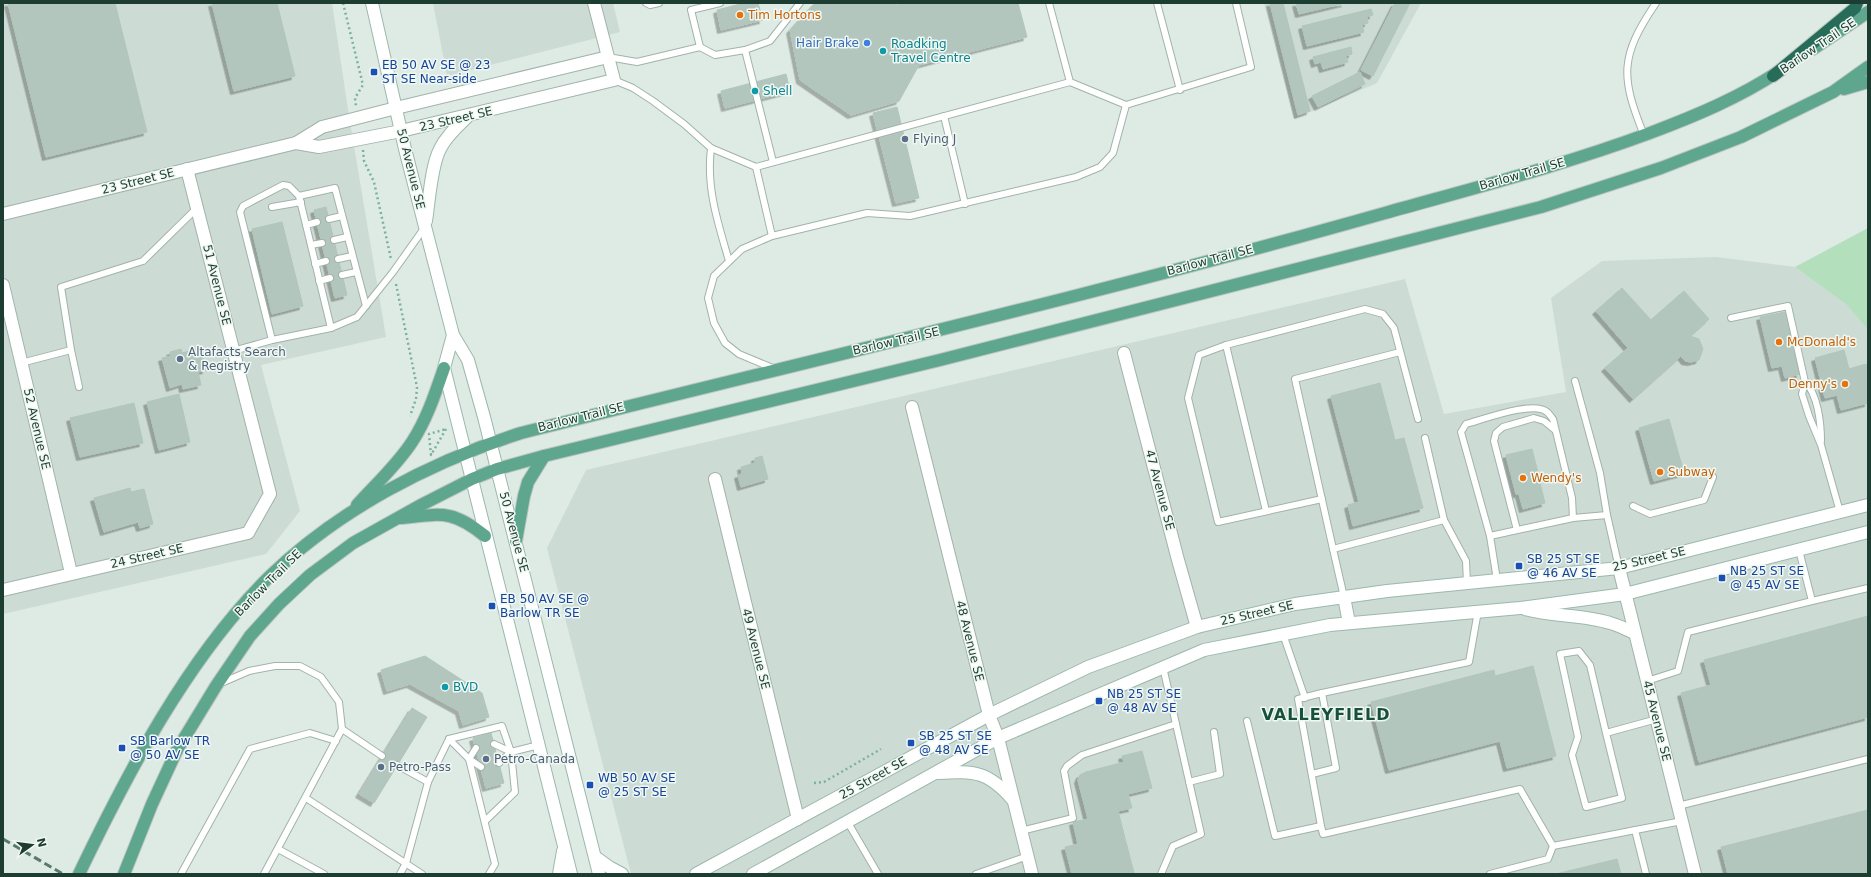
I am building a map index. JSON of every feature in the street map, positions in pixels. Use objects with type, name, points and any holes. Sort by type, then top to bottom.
[{"type":"highway","points":[[1773,76],[1855,8],[1857,3]]},
{"type":"main road","name":"Barlow Trail SE","points":[[79,874],[110,810],[139,757],[193,669],[233,617],[269,578],[300,549],[346,516],[386,492],[490,442],[521,433],[775,369],[979,321],[1301,237],[1600,151],[1689,118],[1773,76],[1868,12]]},
{"type":"main road","name":"Barlow Trail SE","points":[[124,874],[152,804],[177,750],[216,686],[250,636],[310,575],[353,543],[449,489],[497,469],[544,456],[940,360],[1541,207],[1661,168],[1741,137],[1833,92],[1868,67]]},
{"type":"main road","points":[[1833,92],[1868,82]]},
{"type":"main road","points":[[346,516],[390,469],[412,441],[429,410],[444,368]]},
{"type":"main road","points":[[516,541],[528,482],[544,456]]},
{"type":"main road","points":[[396,519],[440,515],[455,516],[473,526],[485,536]]},
{"type":"street","name":"50 Avenue SE","points":[[372,3],[401,131],[453,335],[468,360],[516,541],[599,874]]},
{"type":"street","points":[[594,3],[614,80]]},
{"type":"street","name":"23 Street SE","points":[[3,214],[296,143],[322,127],[608,57]]},
{"type":"street","name":"23 Street SE","points":[[296,143],[319,147],[401,131],[614,80]]},
{"type":"street","points":[[425,227],[434,172],[440,149],[454,130],[468,116]]},
{"type":"street","name":"51 Avenue SE","points":[[187,169],[270,494]]},
{"type":"street","name":"52 Avenue SE","points":[[3,285],[71,573]]},
{"type":"street","name":"50 Avenue SE","points":[[453,335],[444,368],[571,874]]},
{"type":"street","name":"47 Avenue SE","points":[[1124,353],[1197,627]]},
{"type":"street","name":"48 Avenue SE","points":[[912,407],[989,715],[998,738],[1032,874]]},
{"type":"street","name":"49 Avenue SE","points":[[715,479],[798,819]]},
{"type":"street","name":"24 Street SE","points":[[3,590],[248,532],[270,494]]},
{"type":"street","name":"25 Street SE","points":[[696,874],[989,715],[1088,667],[1197,627],[1294,604],[1344,597],[1619,568],[1868,505]]},
{"type":"street","name":"25 Street SE","points":[[753,874],[847,820],[998,738],[1204,650],[1330,625],[1520,608],[1625,594],[1868,532]]},
{"type":"street","name":"45 Avenue SE","points":[[1619,568],[1695,874]]},
{"type":"street","points":[[1344,597],[1349,624]]},
{"type":"street","points":[[1520,608],[1539,613],[1572,616],[1609,623],[1635,633]]},
{"type":"street","points":[[932,774],[970,772],[983,775],[1004,789],[1014,800]]},
{"type":"street","points":[[559,874],[564,846]]},
{"type":"street","points":[[594,856],[622,874]]},
{"type":"lane","points":[[646,3],[650,5],[659,3]]},
{"type":"lane","points":[[690,3],[700,48]]},
{"type":"lane","points":[[692,10],[720,3]]},
{"type":"lane","points":[[608,57],[637,62],[700,48],[716,55],[745,50],[770,41],[790,18],[800,3]]},
{"type":"lane","points":[[1050,3],[1070,82]]},
{"type":"lane","points":[[1158,3],[1180,90]]},
{"type":"lane","points":[[614,80],[634,88],[653,101],[684,124],[711,148],[756,167],[1070,82],[1126,105],[1180,90],[1251,67],[1236,3]]},
{"type":"lane","points":[[1644,135],[1628,90],[1627,68],[1630,50],[1641,25],[1656,3]]},
{"type":"lane","points":[[745,50],[773,162]]},
{"type":"lane","points":[[775,369],[739,354],[725,343],[714,323],[708,298],[714,276],[742,249],[772,236],[867,213],[910,216],[1076,177],[1100,167],[1112,153],[1126,105]]},
{"type":"lane","points":[[944,116],[964,204]]},
{"type":"lane","points":[[711,148],[708,168],[711,192],[729,261]]},
{"type":"lane","points":[[756,167],[772,236]]},
{"type":"lane","points":[[272,340],[240,212],[243,206],[283,185],[289,186],[300,199],[331,328]]},
{"type":"lane","points":[[272,207],[335,188],[366,306]]},
{"type":"lane","points":[[80,387],[71,350],[61,287],[143,261],[197,208]]},
{"type":"lane","points":[[329,220],[342,216]]},
{"type":"lane","points":[[306,225],[317,222]]},
{"type":"lane","points":[[233,351],[272,340],[331,328],[357,317],[393,272],[425,227]]},
{"type":"lane","points":[[334,240],[348,237]]},
{"type":"lane","points":[[311,245],[322,243]]},
{"type":"lane","points":[[338,259],[352,256]]},
{"type":"lane","points":[[315,264],[326,261]]},
{"type":"lane","points":[[342,275],[356,272]]},
{"type":"lane","points":[[320,281],[330,278]]},
{"type":"lane","points":[[1731,318],[1788,306],[1805,382],[1802,394],[1809,416],[1822,445],[1840,512]]},
{"type":"lane","points":[[1322,499],[1218,522],[1188,398],[1199,354],[1364,310],[1382,314],[1394,328],[1418,419]]},
{"type":"lane","points":[[1226,346],[1266,511]]},
{"type":"lane","points":[[21,363],[71,350]]},
{"type":"lane","points":[[1344,597],[1295,379],[1400,352]]},
{"type":"lane","points":[[1576,381],[1600,473],[1607,515],[1619,568]]},
{"type":"lane","points":[[1805,382],[1810,386],[1821,421],[1822,445]]},
{"type":"lane","points":[[1497,580],[1490,536],[1461,432],[1466,424],[1528,407],[1539,408],[1547,411],[1553,419],[1572,498],[1573,518]]},
{"type":"lane","points":[[1518,530],[1494,441],[1496,433],[1503,427],[1534,418],[1544,421],[1555,430]]},
{"type":"lane","points":[[1425,438],[1444,520],[1466,561],[1467,583]]},
{"type":"lane","points":[[1634,506],[1650,514],[1704,500],[1712,477]]},
{"type":"lane","points":[[1490,536],[1573,518],[1607,515]]},
{"type":"lane","points":[[1333,549],[1444,520]]},
{"type":"lane","points":[[1799,550],[1812,601]]},
{"type":"lane","points":[[1647,681],[1678,671],[1688,632],[1868,588]]},
{"type":"lane","points":[[1478,611],[1469,662],[1298,699],[1323,834],[1520,789],[1553,846]]},
{"type":"lane","points":[[1283,634],[1305,698]]},
{"type":"lane","points":[[1579,651],[1590,665],[1606,733],[1622,798],[1586,806],[1572,755],[1578,737],[1560,654],[1579,651]]},
{"type":"lane","points":[[216,686],[249,670],[276,666],[300,666],[321,677],[339,702],[342,729],[264,874]]},
{"type":"lane","points":[[1161,874],[1173,846],[1201,834],[1163,667]]},
{"type":"lane","points":[[1312,774],[1336,768],[1322,693]]},
{"type":"lane","points":[[1606,733],[1657,719]]},
{"type":"lane","points":[[1247,721],[1275,836],[1321,826]]},
{"type":"lane","points":[[1021,831],[1073,818],[1064,771],[1073,761],[1082,756],[1176,724]]},
{"type":"lane","points":[[449,739],[502,726],[511,752],[515,792],[485,820]]},
{"type":"lane","points":[[342,729],[382,756]]},
{"type":"lane","points":[[1189,782],[1220,774],[1214,732]]},
{"type":"lane","points":[[181,874],[250,749],[310,733],[336,741]]},
{"type":"lane","points":[[449,739],[469,759],[481,767]]},
{"type":"lane","points":[[400,874],[406,863],[428,782],[449,739]]},
{"type":"lane","points":[[494,744],[511,752]]},
{"type":"lane","points":[[499,763],[511,752],[538,745]]},
{"type":"lane","points":[[476,748],[469,759],[495,864],[489,874]]},
{"type":"lane","points":[[1678,806],[1868,759]]},
{"type":"lane","points":[[397,765],[428,782]]},
{"type":"lane","points":[[306,798],[422,874]]},
{"type":"lane","points":[[847,820],[878,874]]},
{"type":"lane","points":[[1553,846],[1682,820]]},
{"type":"lane","points":[[1635,830],[1646,874]]},
{"type":"lane","points":[[1490,874],[1548,859],[1553,846]]},
{"type":"lane","points":[[278,849],[324,874]]},
{"type":"lane","points":[[976,874],[1028,856]]},
{"type":"path","points":[[343,3],[363,85],[355,98]]},
{"type":"path","points":[[364,161],[374,182],[417,387],[416,399],[409,418]]},
{"type":"path","points":[[446,429],[439,442],[432,455],[429,434],[446,429]]},
{"type":"path","points":[[814,783],[824,782],[881,749]]},
{"type":"shaded area","points":[[3,3],[332,3],[349,116],[386,337],[261,365],[300,511],[266,554],[3,614]]},
{"type":"shaded area","points":[[433,3],[613,3],[620,32],[447,76]]},
{"type":"shaded area","points":[[1264,3],[1421,3],[1377,83],[1294,119]]},
{"type":"shaded area","points":[[1716,257],[1795,267],[1847,305],[1868,330],[1868,874],[631,874],[547,548],[586,470],[1405,279],[1444,414],[1566,392],[1551,298],[1602,261]]},
{"type":"green space","points":[[1868,228],[1868,330],[1847,305],[1795,267]]},
{"type":"building","points":[[8,3],[115,3],[147,132],[46,157]]},
{"type":"building","points":[[212,3],[277,3],[295,76],[234,91]]},
{"type":"building","name":"Tim Hortons","points":[[744,3],[758,3],[763,20],[721,30],[717,10]]},
{"type":"building","name":"Roadking Travel Centre","points":[[815,3],[893,3],[896,5],[903,3],[1018,3],[1027,37],[919,65],[899,101],[851,115],[800,80],[790,30]]},
{"type":"building","points":[[1270,3],[1283,3],[1310,111],[1298,115]]},
{"type":"building","points":[[1296,3],[1345,3],[1299,14]]},
{"type":"building","points":[[1395,3],[1410,3],[1373,76],[1361,70]]},
{"type":"building","points":[[1371,9],[1373,15],[1367,17],[1368,23],[1362,25],[1364,32],[1307,46],[1302,26]]},
{"type":"building","points":[[1351,47],[1352,54],[1346,56],[1348,62],[1323,69],[1321,62],[1315,64],[1313,57]]},
{"type":"building","points":[[1360,72],[1365,84],[1318,107],[1312,96]]},
{"type":"building","name":"Shell","points":[[786,74],[790,91],[725,108],[721,91]]},
{"type":"building","points":[[897,107],[919,198],[896,203],[873,113]]},
{"type":"building","points":[[326,207],[347,295],[335,298],[314,210]]},
{"type":"building","points":[[282,222],[303,306],[272,314],[252,229]]},
{"type":"building","points":[[1622,288],[1651,320],[1684,291],[1709,319],[1690,336],[1699,339],[1703,349],[1699,360],[1691,362],[1685,361],[1681,356],[1633,399],[1605,368],[1628,348],[1596,311]]},
{"type":"building","name":"McDonald's","points":[[1785,312],[1800,374],[1785,378],[1782,366],[1772,368],[1760,317]]},
{"type":"building","points":[[200,348],[206,370],[198,372],[201,385],[183,389],[182,384],[170,388],[162,358],[171,356],[170,352],[181,349],[182,353]]},
{"type":"building","name":"Denny's","points":[[1844,350],[1849,369],[1866,364],[1868,373],[1868,403],[1841,410],[1837,395],[1825,398],[1815,358]]},
{"type":"building","points":[[1380,383],[1395,440],[1404,438],[1423,508],[1353,526],[1348,505],[1359,502],[1331,396]]},
{"type":"building","points":[[179,394],[190,442],[159,450],[147,402]]},
{"type":"building","points":[[134,403],[143,443],[80,457],[70,418]]},
{"type":"building","points":[[1669,419],[1684,473],[1654,481],[1639,428]]},
{"type":"building","points":[[1532,449],[1538,473],[1534,474],[1536,480],[1539,479],[1545,503],[1523,509],[1519,494],[1516,494],[1506,455]]},
{"type":"building","points":[[762,456],[768,479],[741,487],[738,475],[742,474],[741,467],[755,463],[755,458]]},
{"type":"building","points":[[130,488],[131,492],[144,489],[153,524],[140,528],[138,522],[104,532],[94,498]]},
{"type":"building","points":[[1868,616],[1868,717],[1699,762],[1681,693],[1711,685],[1704,660]]},
{"type":"building","name":"BVD","points":[[425,656],[482,693],[489,717],[463,725],[459,711],[410,684],[387,691],[381,670]]},
{"type":"building","points":[[1533,666],[1556,756],[1507,768],[1500,741],[1389,770],[1371,702],[1494,670],[1495,676]]},
{"type":"building","points":[[412,708],[427,717],[374,803],[359,794]]},
{"type":"building","points":[[491,733],[504,783],[486,788],[473,738]]},
{"type":"building","points":[[1142,751],[1152,788],[1128,794],[1132,808],[1118,811],[1134,873],[1072,874],[1065,847],[1078,844],[1073,822],[1088,819],[1078,780],[1080,775],[1124,762],[1122,756]]},
{"type":"building","points":[[1868,810],[1868,874],[1728,874],[1721,847]]},
{"type":"building","points":[[1617,859],[1621,874],[1556,874]]},
{"type":"railway","points":[[3,839],[63,874]]},
{"type":"place","name":"Tim Hortons","points":[[740,15]]},
{"type":"place","name":"Hair Brake","points":[[867,43]]},
{"type":"place","name":"Roadking Travel Centre","points":[[883,51]]},
{"type":"place","name":"EB 50 AV SE @ 23 ST SE Near-side","points":[[374,72]]},
{"type":"place","name":"Shell","points":[[755,91]]},
{"type":"place","name":"Flying J","points":[[905,139]]},
{"type":"place","name":"McDonald's","points":[[1779,342]]},
{"type":"place","name":"Altafacts Search & Registry","points":[[180,359]]},
{"type":"place","name":"Denny's","points":[[1845,384]]},
{"type":"place","name":"Subway","points":[[1660,472]]},
{"type":"place","name":"Wendy's","points":[[1523,478]]},
{"type":"place","name":"SB 25 ST SE @ 46 AV SE","points":[[1519,566]]},
{"type":"place","name":"NB 25 ST SE @ 45 AV SE","points":[[1722,578]]},
{"type":"place","name":"EB 50 AV SE @ Barlow TR SE","points":[[492,606]]},
{"type":"place","name":"BVD","points":[[445,687]]},
{"type":"place","name":"NB 25 ST SE @ 48 AV SE","points":[[1099,701]]},
{"type":"place","name":"SB 25 ST SE @ 48 AV SE","points":[[911,743]]},
{"type":"place","name":"SB Barlow TR @ 50 AV SE","points":[[122,748]]},
{"type":"place","name":"Petro-Canada","points":[[486,759]]},
{"type":"place","name":"Petro-Pass","points":[[381,767]]},
{"type":"place","name":"WB 50 AV SE @ 25 ST SE","points":[[590,785]]},
{"type":"district","name":"VALLEYFIELD","points":[[1326,714]]}]
